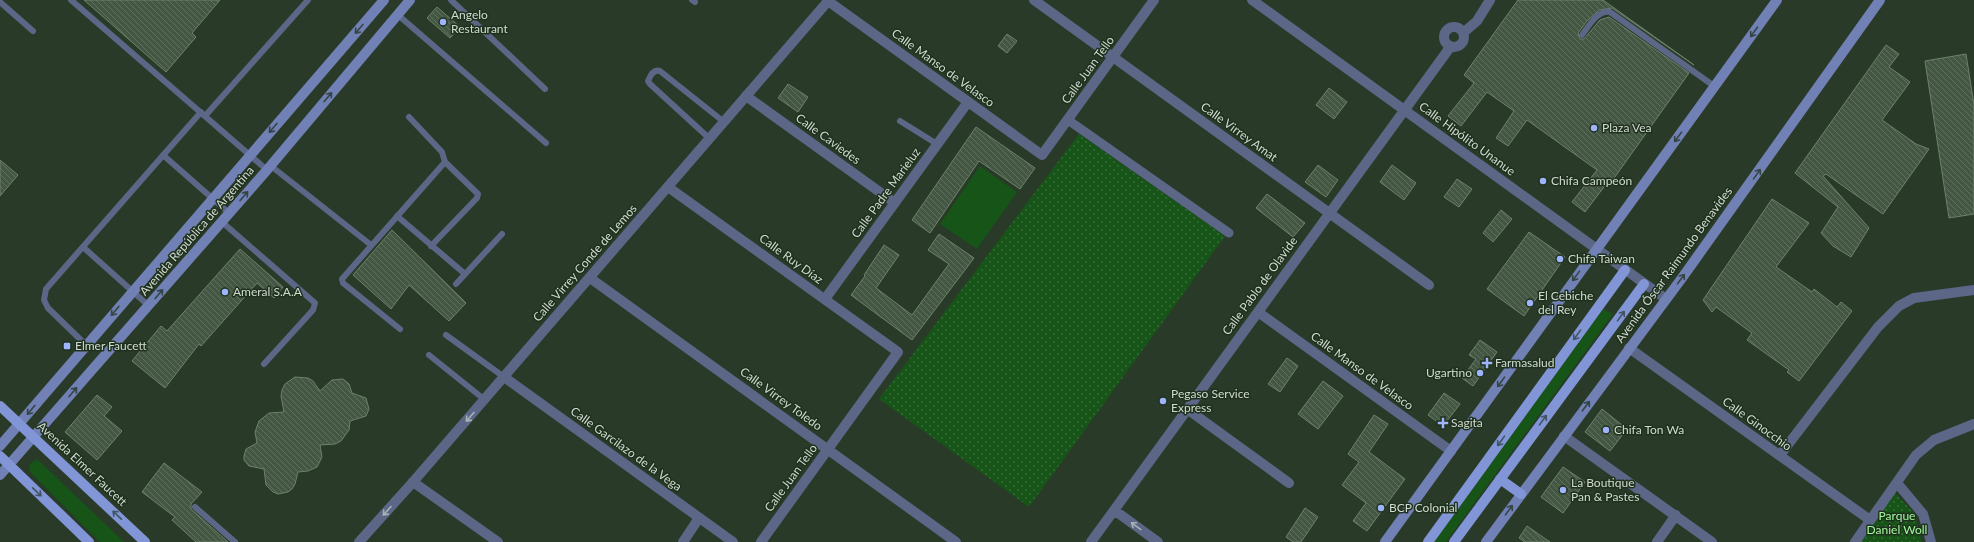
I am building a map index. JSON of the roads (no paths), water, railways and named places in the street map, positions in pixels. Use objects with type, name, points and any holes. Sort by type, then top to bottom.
[{"type":"main road","name":"Avenida República de Argentina","points":[[0,446],[384,0]]},
{"type":"main road","name":"Avenida República de Argentina","points":[[0,475],[269,168],[410,0]]},
{"type":"main road","points":[[1386,542],[1777,0]]},
{"type":"main road","name":"Avenida Óscar Raimundo Benavides","points":[[1486,542],[1666,299],[1880,0]]},
{"type":"main road","points":[[1428,542],[1625,270]]},
{"type":"main road","name":"Avenida Óscar Raimundo Benavides","points":[[1454,542],[1644,284]]},
{"type":"main road","name":"Avenida Elmer Faucett","points":[[0,406],[145,542]]},
{"type":"main road","points":[[0,456],[89,542]]},
{"type":"main road","points":[[1500,479],[1521,494]]},
{"type":"street","name":"Calle Virrey Conde de Lemos","points":[[359,542],[414,482],[485,400],[828,0]]},
{"type":"street","name":"Calle Manso de Velasco","points":[[828,0],[1042,155]]},
{"type":"street","name":"Calle Virrey Amat","points":[[1034,0],[1429,285]]},
{"type":"street","name":"Calle Juan Tello","points":[[1042,155],[1154,0]]},
{"type":"street","name":"Calle Hipólito Unanue","points":[[1252,0],[1666,299]]},
{"type":"street","name":"Calle Pablo de Olavide","points":[[1091,542],[1451,46],[1456,46],[1461,43],[1464,38],[1463,33],[1477,21],[1490,0]]},
{"type":"street","points":[[1451,46],[1444,38],[1446,31],[1452,27],[1455,27],[1463,33]]},
{"type":"street","name":"Calle Caviedes","points":[[746,96],[895,203]]},
{"type":"street","name":"Calle Padre Marieluz","points":[[825,300],[968,102]]},
{"type":"street","points":[[1068,120],[1229,233]]},
{"type":"street","name":"Calle Ruy Díaz","points":[[668,187],[898,352]]},
{"type":"street","name":"Calle Virrey Toledo","points":[[590,278],[956,542]]},
{"type":"street","points":[[1780,456],[1878,327],[1899,306],[1914,298],[1974,290]]},
{"type":"street","name":"Calle Manso de Velasco","points":[[1258,312],[1451,451]]},
{"type":"street","name":"Calle Ginocchio","points":[[1629,348],[1870,520]]},
{"type":"street","name":"Calle Juan Tello","points":[[760,542],[898,352]]},
{"type":"street","name":"Calle Garcilazo de la Vega","points":[[504,377],[733,542]]},
{"type":"street","points":[[1187,410],[1289,483]]},
{"type":"street","points":[[1855,542],[1916,455],[1934,440],[1974,424]]},
{"type":"street","points":[[1564,436],[1712,542]]},
{"type":"street","points":[[414,482],[498,542]]},
{"type":"street","points":[[1897,483],[1923,514],[1931,542]]},
{"type":"street","points":[[1114,510],[1158,542]]},
{"type":"street","points":[[1657,542],[1676,515]]},
{"type":"street","points":[[683,542],[700,518]]},
{"type":"lane","points":[[71,0],[250,155],[289,182],[371,245]]},
{"type":"lane","points":[[86,345],[48,308],[44,300],[46,289],[163,155],[203,114],[308,0]]},
{"type":"lane","points":[[451,0],[545,89]]},
{"type":"lane","points":[[0,2],[33,31]]},
{"type":"lane","points":[[1582,35],[1599,14],[1605,11],[1610,12],[1714,86]]},
{"type":"lane","points":[[398,15],[546,143]]},
{"type":"lane","points":[[710,138],[650,84],[648,81],[650,76],[654,72],[660,71],[724,122]]},
{"type":"lane","points":[[409,117],[442,152],[445,162],[478,194],[478,196],[431,246]]},
{"type":"lane","points":[[900,121],[937,144]]},
{"type":"lane","points":[[163,155],[230,213]]},
{"type":"lane","points":[[400,329],[342,282],[342,279],[445,162]]},
{"type":"lane","points":[[397,216],[465,274]]},
{"type":"lane","points":[[222,222],[315,303],[314,310],[264,364]]},
{"type":"lane","points":[[456,284],[502,234]]},
{"type":"lane","points":[[83,247],[148,306]]},
{"type":"lane","points":[[446,335],[504,377]]},
{"type":"lane","points":[[429,356],[485,400]]},
{"type":"lane","points":[[195,507],[235,542]]},
{"type":"place","name":"Angelo Restaurant","points":[[443,22]]},
{"type":"place","name":"Plaza Vea","points":[[1594,128]]},
{"type":"place","name":"Chifa Campeón","points":[[1543,181]]},
{"type":"place","name":"Chifa Taiwan","points":[[1560,259]]},
{"type":"place","name":"Ameral S.A.A","points":[[225,292]]},
{"type":"place","name":"El Cebiche del Rey","points":[[1530,303]]},
{"type":"place","name":"Elmer Faucett","points":[[67,346]]},
{"type":"place","name":"Farmasalud","points":[[1487,363]]},
{"type":"place","name":"Ugartino","points":[[1480,373]]},
{"type":"place","name":"Pegaso Service Express","points":[[1163,401]]},
{"type":"place","name":"Sagita","points":[[1443,423]]},
{"type":"place","name":"Chifa Ton Wa","points":[[1606,430]]},
{"type":"place","name":"La Boutique Pan & Pastes","points":[[1563,490]]},
{"type":"place","name":"BCP Colonial","points":[[1381,508]]},
{"type":"park label","name":"Parque Daniel Woll","points":[[1897,523]]}]
